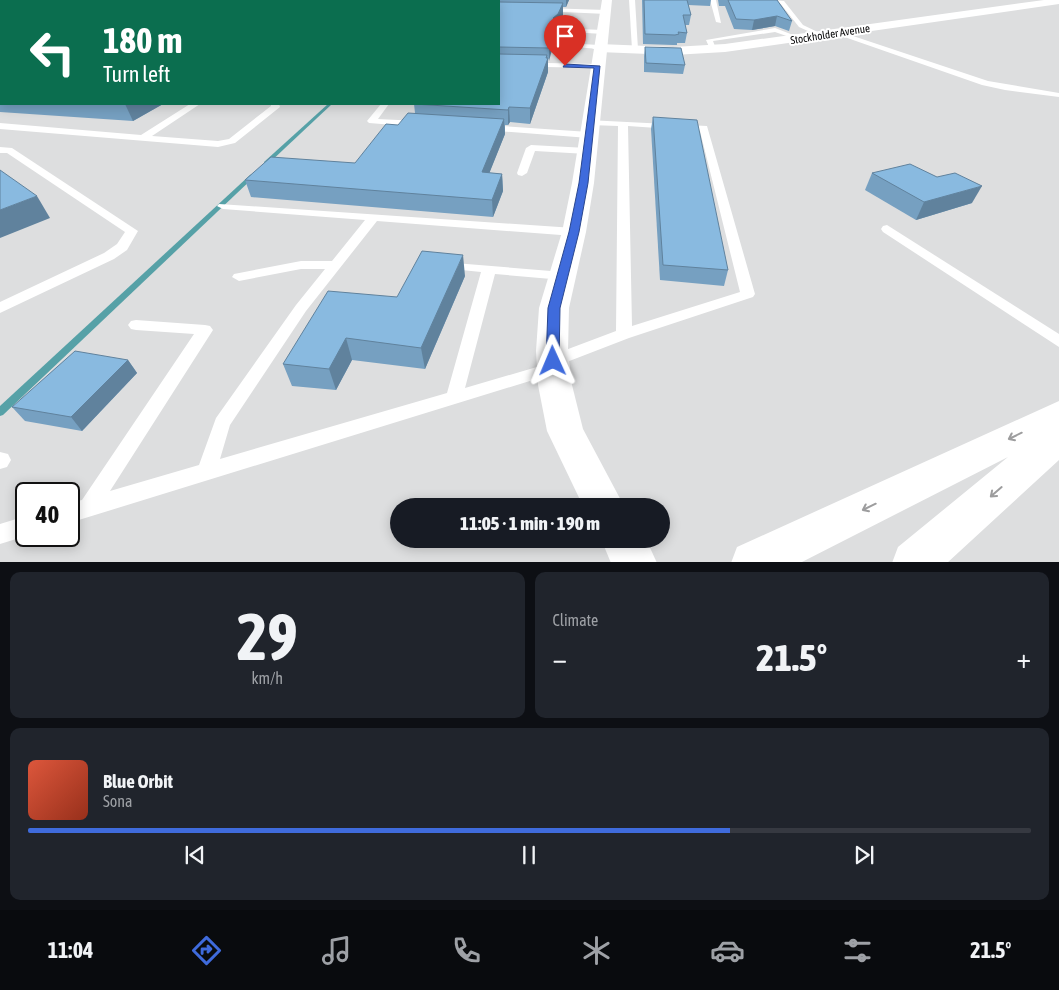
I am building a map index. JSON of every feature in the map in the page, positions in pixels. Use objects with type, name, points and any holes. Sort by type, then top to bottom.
[{"type":"main road","points":[[600,498],[566,430],[555,385],[553,364],[554,308],[574,232],[602,34]]},
{"type":"main road","points":[[753,562],[1059,415]]},
{"type":"main road","points":[[914,562],[1059,437]]},
{"type":"main road","points":[[627,548],[636,562]]},
{"type":"street","name":"Stockholder Avenue","points":[[602,34],[636,49],[713,49],[1059,1]]},
{"type":"lane","points":[[632,0],[636,49]]},
{"type":"lane","points":[[713,0],[719,22]]},
{"type":"lane","points":[[773,0],[782,2],[801,26],[821,35]]},
{"type":"lane","points":[[535,10],[602,34]]},
{"type":"lane","points":[[556,30],[602,34]]},
{"type":"lane","points":[[836,32],[985,83],[1005,88],[1059,95]]},
{"type":"lane","points":[[564,45],[602,34]]},
{"type":"lane","points":[[500,64],[602,34]]},
{"type":"lane","points":[[142,138],[194,105]]},
{"type":"lane","points":[[0,126],[218,144],[232,141],[276,107],[275,105]]},
{"type":"lane","points":[[385,105],[372,121],[428,124]]},
{"type":"lane","points":[[623,124],[624,334]]},
{"type":"lane","points":[[80,510],[454,398],[553,364],[624,334],[748,294],[704,128],[623,124],[589,136],[531,148],[522,173]]},
{"type":"lane","points":[[474,127],[589,136]]},
{"type":"lane","points":[[0,150],[10,150],[132,231],[122,247],[109,256],[0,308]]},
{"type":"lane","points":[[223,206],[574,232]]},
{"type":"lane","points":[[206,472],[222,423],[301,308],[374,217]]},
{"type":"lane","points":[[887,229],[1059,341]]},
{"type":"lane","points":[[430,263],[563,276]]},
{"type":"lane","points":[[239,277],[301,265],[336,265]]},
{"type":"lane","points":[[454,398],[489,268]]},
{"type":"lane","points":[[88,508],[205,330],[136,325]]},
{"type":"lane","points":[[0,534],[15,529]]},
{"type":"building","points":[[644,0],[687,0],[691,15],[683,15],[687,33],[678,32],[679,34],[675,35],[645,34]]},
{"type":"building","points":[[728,0],[777,0],[792,21],[777,16],[754,20],[736,19]]},
{"type":"building","points":[[500,2],[563,3],[558,14],[553,18],[556,21],[553,27],[556,27],[549,48],[500,47]]},
{"type":"building","points":[[645,47],[681,48],[685,65],[646,63]]},
{"type":"building","points":[[500,54],[547,55],[546,58],[548,58],[530,108],[509,107],[508,110],[430,105],[500,105]]},
{"type":"building","points":[[408,113],[504,119],[482,172],[502,174],[492,200],[245,180],[271,157],[355,163],[386,124],[398,125]]},
{"type":"building","points":[[653,117],[697,120],[728,270],[663,265]]},
{"type":"building","points":[[910,164],[937,177],[955,173],[982,186],[924,202],[872,173]]},
{"type":"building","points":[[0,170],[37,196],[0,210]]},
{"type":"building","points":[[422,251],[463,255],[421,348],[346,338],[329,369],[283,364],[328,291],[397,297]]},
{"type":"building","points":[[75,351],[128,360],[71,417],[12,407]]},
{"type":"waterway","points":[[266,163],[329,105]]},
{"type":"waterway","points":[[0,412],[252,176]]},
{"type":"route","points":[[553,361],[554,308],[574,232],[583,183],[597,66],[565,66]]}]
